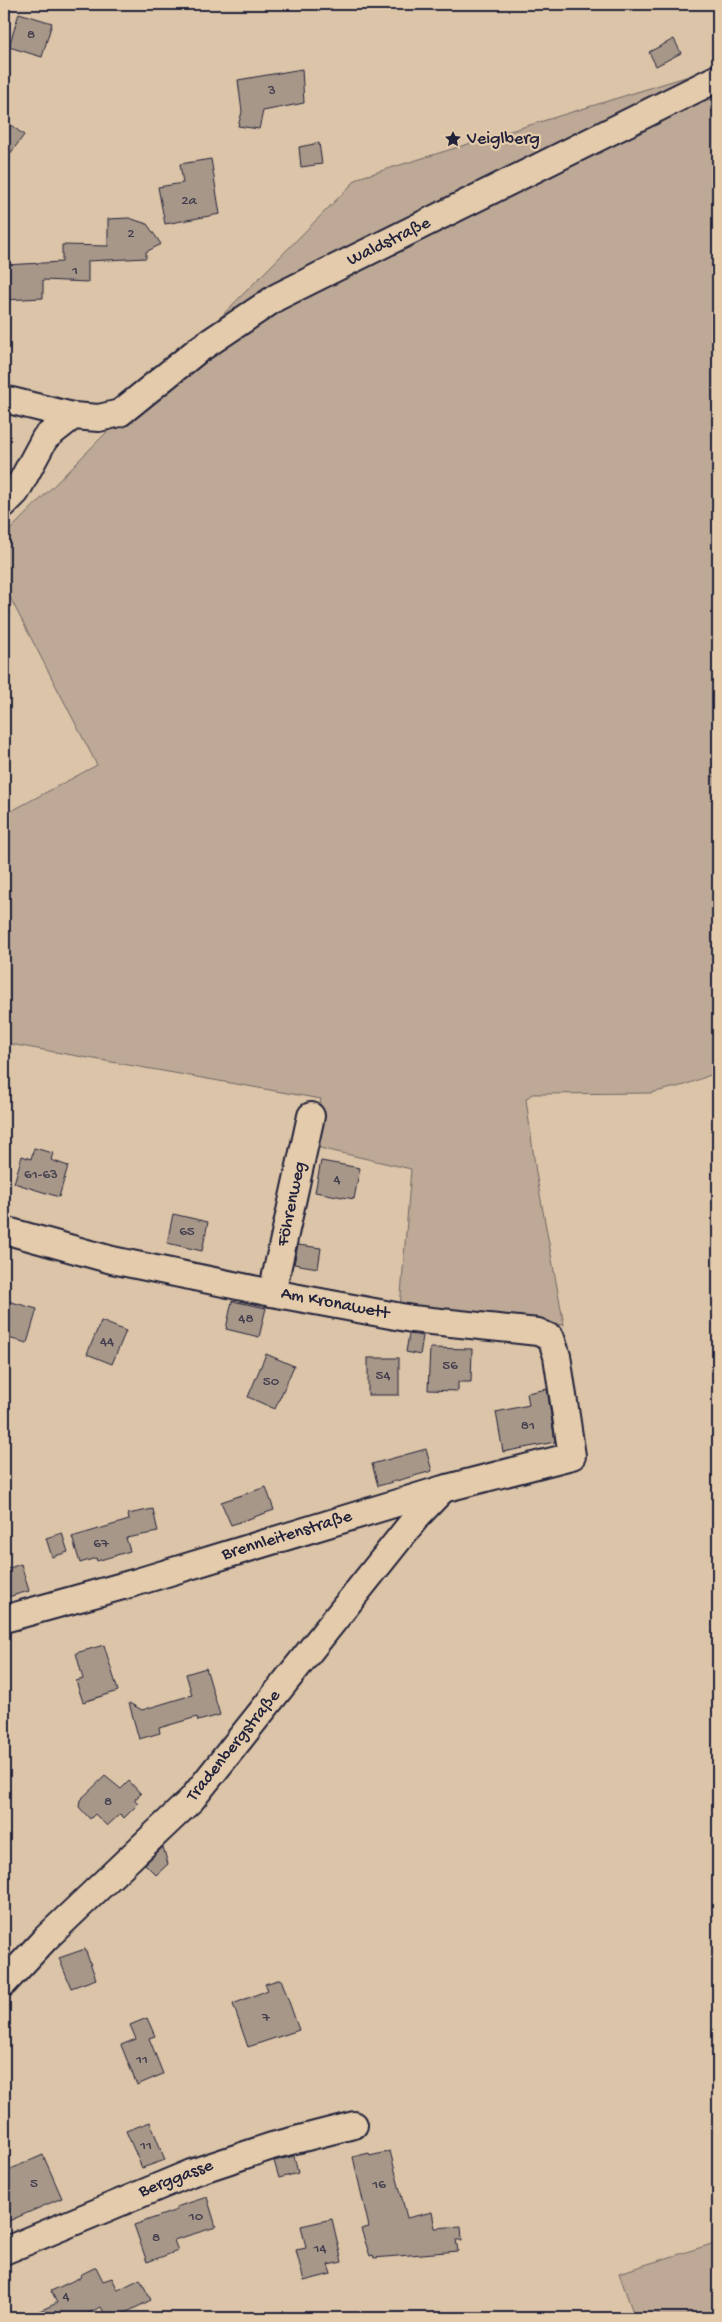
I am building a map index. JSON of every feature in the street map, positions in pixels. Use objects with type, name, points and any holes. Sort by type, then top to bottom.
[{"type":"street","name":"Waldstraße","points":[[4,400],[73,416],[100,418],[120,413],[198,350],[277,297],[718,78]]},
{"type":"street","points":[[4,504],[16,492],[45,438],[73,416]]},
{"type":"street","name":"Föhrenweg","points":[[272,1293],[311,1116]]},
{"type":"street","name":"Am Kronawett","points":[[4,1230],[112,1260],[272,1293],[412,1319],[538,1332],[551,1338],[557,1356],[572,1456]]},
{"type":"street","name":"Brennleitenstraße","points":[[4,1619],[173,1571],[443,1489],[572,1456]]},
{"type":"street","name":"Tradenbergstraße","points":[[4,1983],[46,1938],[192,1799],[395,1544],[443,1489]]},
{"type":"street","points":[[371,1510],[381,1515],[389,1525],[394,1535],[395,1544]]},
{"type":"street","name":"Berggasse","points":[[4,2251],[191,2173],[263,2149],[354,2125]]},
{"type":"shaded area","points":[[718,67],[718,1072],[685,1085],[651,1093],[532,1094],[526,1099],[536,1173],[564,1325],[400,1308],[411,1169],[311,1146],[321,1099],[4,1043],[4,815],[97,765],[4,586],[4,536],[358,178]]},
{"type":"shaded area","points":[[718,2242],[718,2318],[635,2318],[619,2273]]},
{"type":"building","points":[[19,13],[52,23],[42,57],[9,47]]},
{"type":"building","points":[[674,39],[681,53],[656,66],[649,52]]},
{"type":"building","points":[[302,69],[304,103],[263,111],[259,129],[238,126],[242,112],[238,80]]},
{"type":"building","points":[[4,120],[24,135],[4,162]]},
{"type":"building","points":[[319,143],[322,164],[301,167],[299,147]]},
{"type":"building","points":[[211,159],[220,214],[165,224],[158,187],[183,183],[180,164]]},
{"type":"building","points":[[129,218],[147,224],[161,244],[146,252],[146,258],[88,261],[88,282],[43,280],[43,298],[4,300],[4,265],[62,262],[62,245],[108,246],[108,219]]},
{"type":"building","points":[[34,1148],[53,1153],[51,1160],[68,1166],[59,1197],[14,1183],[22,1156],[31,1159]]},
{"type":"building","points":[[321,1161],[360,1168],[354,1199],[315,1192]]},
{"type":"building","points":[[173,1214],[208,1222],[202,1251],[167,1243]]},
{"type":"building","points":[[298,1245],[321,1248],[318,1268],[294,1264]]},
{"type":"building","points":[[4,1300],[37,1309],[27,1343],[4,1337]]},
{"type":"building","points":[[232,1301],[266,1308],[259,1337],[226,1329]]},
{"type":"building","points":[[101,1321],[126,1331],[112,1364],[87,1354]]},
{"type":"building","points":[[409,1334],[423,1336],[420,1355],[406,1352]]},
{"type":"building","points":[[430,1348],[472,1349],[471,1382],[458,1382],[458,1391],[428,1390]]},
{"type":"building","points":[[266,1354],[294,1366],[275,1409],[248,1397]]},
{"type":"building","points":[[368,1358],[399,1358],[399,1395],[368,1395]]},
{"type":"building","points":[[547,1389],[555,1442],[503,1452],[496,1412],[529,1405],[527,1393]]},
{"type":"building","points":[[426,1449],[432,1471],[378,1486],[372,1464]]},
{"type":"building","points":[[266,1487],[274,1510],[231,1525],[221,1502]]},
{"type":"building","points":[[153,1509],[158,1532],[126,1538],[130,1551],[97,1561],[96,1558],[80,1563],[72,1537],[129,1520],[128,1514]]},
{"type":"building","points":[[62,1533],[68,1552],[52,1557],[46,1538]]},
{"type":"building","points":[[21,1564],[29,1591],[4,1598],[4,1570]]},
{"type":"building","points":[[104,1645],[118,1691],[83,1702],[76,1681],[83,1679],[76,1653]]},
{"type":"building","points":[[206,1668],[220,1715],[198,1721],[197,1717],[159,1728],[160,1733],[139,1739],[129,1703],[142,1710],[192,1695],[186,1674]]},
{"type":"building","points":[[105,1776],[121,1789],[129,1781],[141,1794],[134,1800],[138,1804],[124,1818],[120,1814],[107,1826],[95,1814],[90,1819],[79,1807],[80,1800]]},
{"type":"building","points":[[163,1847],[168,1864],[156,1875],[145,1864]]},
{"type":"building","points":[[85,1949],[96,1979],[71,1988],[59,1958]]},
{"type":"building","points":[[281,1979],[299,2030],[248,2047],[233,2004],[268,1990],[265,1984]]},
{"type":"building","points":[[147,2018],[155,2036],[149,2038],[163,2074],[137,2085],[121,2045],[136,2039],[130,2025]]},
{"type":"building","points":[[150,2122],[165,2160],[142,2168],[126,2131]]},
{"type":"building","points":[[390,2151],[407,2218],[432,2212],[435,2228],[461,2226],[462,2240],[456,2240],[458,2251],[374,2258],[373,2255],[370,2256],[361,2229],[369,2227],[353,2157],[369,2153],[370,2156]]},
{"type":"building","points":[[43,2155],[62,2198],[4,2223],[4,2172]]},
{"type":"building","points":[[294,2156],[298,2173],[279,2178],[274,2161]]},
{"type":"building","points":[[207,2197],[216,2227],[174,2240],[178,2251],[147,2262],[134,2225],[177,2210],[176,2207]]},
{"type":"building","points":[[332,2219],[342,2262],[328,2265],[331,2274],[304,2281],[296,2250],[306,2248],[301,2226]]},
{"type":"building","points":[[96,2267],[103,2281],[112,2278],[118,2290],[140,2279],[151,2300],[115,2318],[114,2314],[107,2318],[101,2307],[78,2318],[24,2318],[57,2303],[51,2291],[81,2277],[80,2275]]},
{"type":"place","name":"Veiglberg","points":[[453,139]]}]
